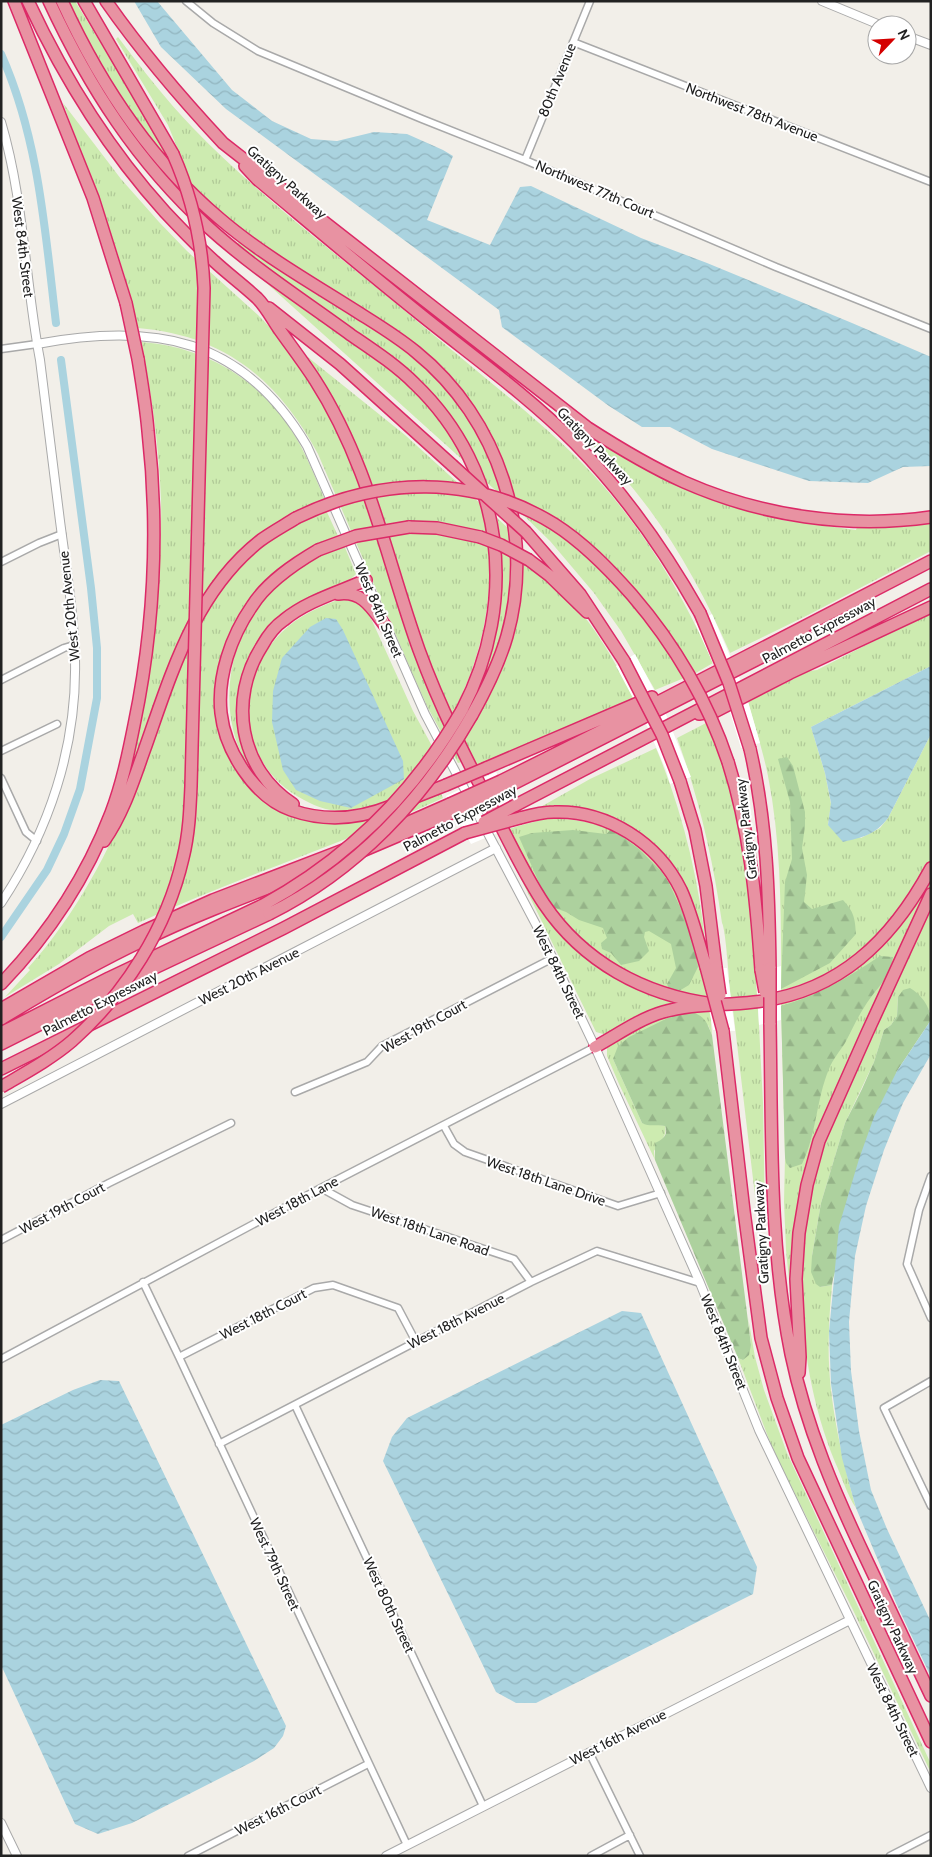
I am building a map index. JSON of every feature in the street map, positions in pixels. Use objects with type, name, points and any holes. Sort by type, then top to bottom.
[{"type":"highway","points":[[14,1],[93,198],[126,303],[138,359],[148,432],[153,504],[152,576],[148,633],[139,700],[125,768],[111,813],[86,868]]},
{"type":"highway","points":[[28,1],[52,50],[77,94],[133,175],[211,259],[259,300],[313,376],[333,408],[363,474],[405,610],[433,686],[479,783],[531,883],[543,902],[569,935],[605,966],[635,982],[662,993],[712,1004]]},
{"type":"highway","points":[[49,1],[74,54],[105,106],[132,144],[174,194],[208,227],[251,262],[402,372],[427,396],[458,439],[474,468],[488,509],[494,537],[497,584],[494,616],[487,648],[467,713]]},
{"type":"highway","points":[[1,1044],[266,910],[292,888],[328,864],[375,823],[418,775],[448,733],[467,713],[494,672],[507,638],[513,612],[516,584],[517,547],[512,514],[502,474],[485,435],[456,391],[417,352],[249,242],[218,218],[178,180],[140,135],[115,100],[82,43],[62,1]]},
{"type":"highway","points":[[1,1087],[42,1063],[70,1042],[95,1019],[116,995],[142,957],[167,907],[178,876],[186,841],[191,786],[204,288],[201,248],[193,205],[173,154],[84,1]]},
{"type":"highway","points":[[106,1],[146,55],[197,115],[224,143],[588,428],[626,452],[684,482],[737,501],[784,513],[827,520],[872,522],[931,517]]},
{"type":"highway","name":"Gratigny Parkway","points":[[224,143],[257,179],[354,261],[535,406],[574,443],[614,486],[650,531],[680,577],[700,613],[727,676],[750,749],[760,795],[766,849],[766,969],[770,1023],[774,1226],[780,1292],[791,1356],[822,1461],[931,1696]]},
{"type":"highway","name":"Gratigny Parkway","points":[[259,300],[340,364],[526,532],[580,594],[603,626],[624,661],[662,735],[680,781],[695,830],[706,886],[711,967],[723,1031],[761,1338],[777,1398],[798,1458],[931,1742]]},
{"type":"highway","points":[[1,984],[53,923],[116,822],[189,630],[213,591],[235,564],[261,541],[296,518],[315,509],[350,496],[376,490],[419,486],[480,493],[526,510],[552,523],[586,548],[605,565],[640,603],[665,636],[700,693],[715,725],[739,797],[752,860],[766,969]]},
{"type":"highway","points":[[603,626],[550,576],[529,560],[501,545],[480,537],[437,528],[409,527],[356,536],[318,550],[288,569],[253,604],[239,626],[228,654],[222,681],[221,712],[225,735],[234,756],[245,773],[258,788],[290,810],[324,817],[361,816],[446,785],[636,703],[703,679]]},
{"type":"highway","name":"Palmetto Expressway","points":[[1,1009],[89,958],[144,931],[221,897],[452,808],[503,785],[931,561]]},
{"type":"highway","points":[[503,785],[614,734],[931,570]]},
{"type":"highway","points":[[324,817],[292,803],[267,782],[249,751],[241,706],[246,680],[255,656],[267,638],[283,620],[303,608],[366,580]]},
{"type":"highway","name":"Palmetto Expressway","points":[[1,1069],[284,928],[931,589]]},
{"type":"highway","points":[[329,596],[346,593],[355,594],[363,598],[386,627]]},
{"type":"highway","points":[[686,717],[716,711],[790,673],[931,607]]},
{"type":"highway","points":[[1,1019],[89,968],[159,933],[214,909],[377,846],[452,808]]},
{"type":"highway","points":[[465,833],[520,818],[555,812],[587,815],[620,827],[646,845],[664,864],[681,890],[711,967]]},
{"type":"highway","points":[[595,1046],[656,1014],[678,1008],[746,1003],[777,998],[807,989],[844,971],[866,955],[893,926],[910,903],[931,868]]},
{"type":"highway","points":[[799,1384],[800,1356],[796,1279],[799,1233],[807,1185],[819,1141],[866,1033],[931,894]]},
{"type":"highway","points":[[1,1033],[109,978],[266,910]]},
{"type":"street","name":"Northwest 77th Court","points":[[186,1],[213,23],[258,51],[525,160],[776,267],[931,329]]},
{"type":"street","name":"80th Avenue","points":[[525,160],[590,1]]},
{"type":"street","points":[[822,1],[867,20]]},
{"type":"street","points":[[917,40],[931,45]]},
{"type":"street","name":"Northwest 78th Avenue","points":[[573,42],[931,182]]},
{"type":"street","name":"West 84th Street","points":[[1,122],[16,192],[62,534]]},
{"type":"street","name":"West 84th Street","points":[[37,344],[109,335],[161,338],[200,349],[236,367],[255,380],[283,409],[308,446],[425,714],[553,958],[595,1046],[700,1283],[759,1430],[931,1788]]},
{"type":"street","points":[[1,349],[37,344]]},
{"type":"street","points":[[1,562],[62,534]]},
{"type":"street","name":"West 20th Avenue","points":[[1,903],[37,841],[56,791],[67,749],[74,699],[74,645],[62,534]]},
{"type":"street","points":[[1,680],[64,648],[74,645]]},
{"type":"street","points":[[1,751],[56,724]]},
{"type":"street","points":[[1,778],[26,832],[37,841]]},
{"type":"street","name":"West 20th Avenue","points":[[1,1104],[496,848]]},
{"type":"street","name":"West 19th Court","points":[[295,1092],[367,1062],[382,1046],[553,958]]},
{"type":"street","name":"West 18th Lane","points":[[1,1359],[321,1188],[444,1126],[595,1046]]},
{"type":"street","name":"West 19th Court","points":[[1,1240],[109,1183],[231,1123]]},
{"type":"street","name":"West 18th Lane Drive","points":[[444,1126],[454,1144],[466,1152],[618,1206],[661,1193]]},
{"type":"street","points":[[931,1176],[919,1210],[907,1264],[931,1318]]},
{"type":"street","name":"West 18th Lane Road","points":[[321,1188],[352,1205],[514,1259],[531,1282]]},
{"type":"street","name":"West 18th Avenue","points":[[220,1444],[531,1282],[597,1251],[700,1283]]},
{"type":"street","name":"West 79th Street","points":[[143,1282],[407,1845]]},
{"type":"street","name":"West 18th Court","points":[[179,1357],[314,1288],[333,1286],[398,1308],[416,1342]]},
{"type":"street","points":[[931,1381],[884,1408],[931,1506]]},
{"type":"street","name":"West 80th Street","points":[[295,1405],[483,1806]]},
{"type":"street","name":"West 16th Avenue","points":[[386,1856],[850,1620]]},
{"type":"street","points":[[588,1752],[640,1856]]},
{"type":"street","name":"West 16th Court","points":[[188,1856],[368,1764]]},
{"type":"street","points":[[1,1823],[17,1856]]},
{"type":"street","points":[[591,1856],[630,1835]]},
{"type":"street","points":[[890,1856],[931,1835]]},
{"type":"green space","points":[[67,1],[75,1],[162,144],[172,165],[118,96]]},
{"type":"green space","points":[[118,37],[173,106],[215,150],[285,213],[524,410],[585,466],[623,510],[658,558],[688,610],[713,663],[694,674],[655,690],[621,631],[594,593],[550,541],[520,512],[507,477],[451,379],[253,242],[195,192],[168,125],[116,39]]},
{"type":"green space","points":[[63,103],[121,179],[159,222],[187,251],[258,315],[285,343],[341,427],[440,713],[462,762],[458,763],[428,708],[318,454],[302,427],[285,404],[266,383],[222,351],[196,340],[168,332],[138,328],[114,242]]},
{"type":"green space","points":[[239,242],[391,341],[434,376],[458,404],[472,425],[504,495],[500,494],[486,482],[463,434],[450,415],[421,381],[390,355],[244,252],[236,245]]},
{"type":"green space","points":[[262,279],[395,372],[426,401],[453,437],[466,463]]},
{"type":"green space","points":[[141,342],[186,350],[227,368],[246,381],[279,412],[292,431],[310,465],[325,500],[318,503],[214,582],[137,758],[133,756],[152,650],[161,543],[159,460]]},
{"type":"green space","points":[[299,350],[405,435],[459,484],[423,481],[373,486],[358,450],[340,415],[321,382]]},
{"type":"green space","points":[[509,372],[579,424],[739,507],[782,520],[856,530],[857,527],[891,526],[931,521],[931,551],[730,653],[707,604],[680,556],[634,489],[591,443]]},
{"type":"green space","points":[[428,491],[473,497],[483,506],[490,535],[385,525],[376,495]]},
{"type":"green space","points":[[326,510],[338,536],[316,546],[247,608],[218,705],[243,776],[321,822],[336,824],[377,819],[441,793],[443,798],[138,923],[133,914],[109,926],[59,964],[5,997],[30,970],[28,968],[45,948],[76,904],[103,858],[136,786],[183,660],[197,630],[214,601],[234,574],[258,550],[290,528]]},
{"type":"green space","points":[[497,518],[510,530],[512,567],[504,621],[488,673],[486,671],[496,633],[501,595],[502,557]]},
{"type":"green space","points":[[424,533],[458,538],[490,547],[489,593],[482,635],[470,675],[451,717],[421,643],[388,535]]},
{"type":"green space","points":[[344,545],[356,574],[348,582],[306,601],[249,663],[244,747],[250,766],[248,767],[238,745],[232,722],[229,698],[231,674],[236,651],[245,629],[257,608],[289,576],[325,553]]},
{"type":"green space","points":[[523,562],[554,585],[578,609],[600,638],[634,699],[475,767],[462,742],[511,641],[519,608]]},
{"type":"green space","points":[[344,598],[359,602],[369,614],[413,711],[432,746],[403,786],[384,805],[352,812],[330,810],[317,806],[304,800],[282,785],[266,767],[255,746],[249,723],[249,699],[254,676],[265,653],[281,633],[295,621],[327,604]]},
{"type":"green space","points":[[931,612],[931,666],[811,727],[825,773],[831,804],[828,825],[861,838],[880,828],[888,818],[931,734],[931,861],[918,885],[882,934],[843,965],[817,979],[781,991],[780,884],[773,803],[766,767],[748,702],[809,671],[817,670]]},
{"type":"green space","points":[[708,722],[728,774],[749,862],[757,996],[731,998],[725,936],[710,852],[699,806],[677,738]]},
{"type":"green space","points":[[656,748],[666,772],[689,846],[703,923],[706,948],[704,949],[693,911],[632,830],[537,809],[590,779]]},
{"type":"green space","points":[[787,757],[793,766],[805,812],[802,848],[807,875],[804,902],[812,909],[843,900],[850,908],[856,934],[830,963],[781,989],[785,882],[792,859],[790,802],[778,759]]},
{"type":"green space","points":[[545,819],[581,821],[614,831],[643,849],[656,861],[675,889],[687,919],[708,998],[670,992],[628,975],[581,942],[544,899],[507,829]]},
{"type":"green space","points":[[612,829],[639,849],[661,871],[669,883],[686,920],[698,967],[689,985],[679,991],[670,992],[667,984],[676,968],[671,944],[649,931],[645,932],[644,937],[649,951],[639,961],[621,965],[611,953],[602,949],[601,943],[607,938],[603,928],[579,920],[555,908],[544,894],[519,837],[532,833],[573,830],[606,834]]},
{"type":"green space","points":[[498,832],[545,915],[565,937],[672,998],[674,1005],[612,1033],[603,1034],[596,1032]]},
{"type":"green space","points":[[931,876],[931,888],[827,1115],[816,1145],[794,1299],[791,1299],[784,1202],[785,1157],[781,1004],[830,986],[871,958],[904,921]]},
{"type":"green space","points":[[931,904],[931,1013],[923,1001],[898,997],[897,1016],[891,1025],[884,1030],[874,1062],[845,1123],[821,1203],[812,1256],[820,1287],[832,1285],[829,1353],[832,1398],[840,1443],[856,1508],[847,1492],[825,1436],[811,1382],[803,1326],[802,1269],[804,1229],[823,1144]]},
{"type":"green space","points":[[880,956],[893,957],[889,971],[862,1011],[831,1065],[821,1093],[807,1152],[802,1164],[790,1168],[786,1163],[785,1157],[781,1006],[807,997],[832,985]]},
{"type":"green space","points":[[910,988],[925,1002],[931,1015],[931,1020],[897,1071],[832,1285],[820,1287],[816,1284],[811,1272],[812,1256],[821,1203],[845,1123],[874,1062],[884,1030],[891,1025],[897,1016],[898,997],[903,990]]},
{"type":"green space","points":[[758,1007],[763,1103],[765,1221],[758,1221],[733,1010]]},
{"type":"green space","points":[[710,1008],[712,1035],[708,1025],[613,1059],[642,1123],[665,1126],[664,1136],[654,1151],[655,1160],[607,1056],[607,1048],[618,1037],[668,1013]]},
{"type":"green space","points":[[692,1012],[703,1018],[712,1035],[751,1345],[749,1355],[743,1360],[738,1358],[655,1160],[655,1143],[665,1135],[665,1126],[642,1123],[613,1059],[618,1046],[629,1037],[676,1014]]},
{"type":"green space","points":[[748,1317],[755,1357],[764,1390],[787,1453],[931,1764],[931,1773],[770,1442],[738,1358],[743,1360],[751,1345]]},
{"type":"water","points":[[134,1],[157,1],[232,90],[272,121],[311,139],[337,141],[374,132],[407,134],[453,156],[427,220],[490,245],[520,187],[531,186],[641,238],[707,263],[931,357],[931,466],[903,467],[868,483],[809,481],[712,449],[670,427],[642,427],[609,406],[502,327],[499,310],[226,109],[161,47]]},
{"type":"water","points":[[326,618],[336,619],[343,630],[403,761],[404,779],[351,808],[320,801],[296,790],[283,770],[272,722],[273,691],[282,658],[310,627]]},
{"type":"water","points":[[931,666],[931,734],[888,818],[873,832],[863,837],[843,842],[828,825],[831,803],[825,773],[811,727]]},
{"type":"water","points":[[931,1020],[931,1054],[903,1103],[884,1150],[866,1206],[855,1256],[849,1322],[851,1371],[859,1431],[871,1490],[887,1529],[931,1622],[931,1677],[896,1603],[856,1508],[842,1458],[831,1384],[829,1332],[839,1226],[859,1159],[874,1117],[897,1071]]},
{"type":"water","points":[[622,1311],[641,1313],[757,1567],[753,1594],[536,1703],[516,1703],[496,1692],[383,1461],[392,1437],[407,1418]]},
{"type":"water","points":[[100,1380],[119,1381],[286,1726],[283,1736],[274,1748],[254,1761],[132,1823],[98,1834],[75,1824],[1,1665],[1,1425],[73,1390]]},
{"type":"pier","points":[[712,614],[745,691],[760,743],[741,748],[719,677],[695,623]]},
{"type":"pier","points":[[635,654],[663,707],[691,777],[670,784],[666,770],[643,717],[616,666]]},
{"type":"pier","points":[[496,772],[523,824],[471,844],[446,796]]},
{"type":"pier","points":[[781,966],[781,1020],[759,1025],[756,973]]},
{"type":"pier","points":[[701,967],[727,968],[735,1031],[713,1030]]},
{"type":"waterway","points":[[1,54],[14,86],[24,119],[39,186],[56,323]]},
{"type":"waterway","points":[[1,937],[47,870],[64,834],[80,789],[97,698],[97,648],[91,588],[61,360]]}]
